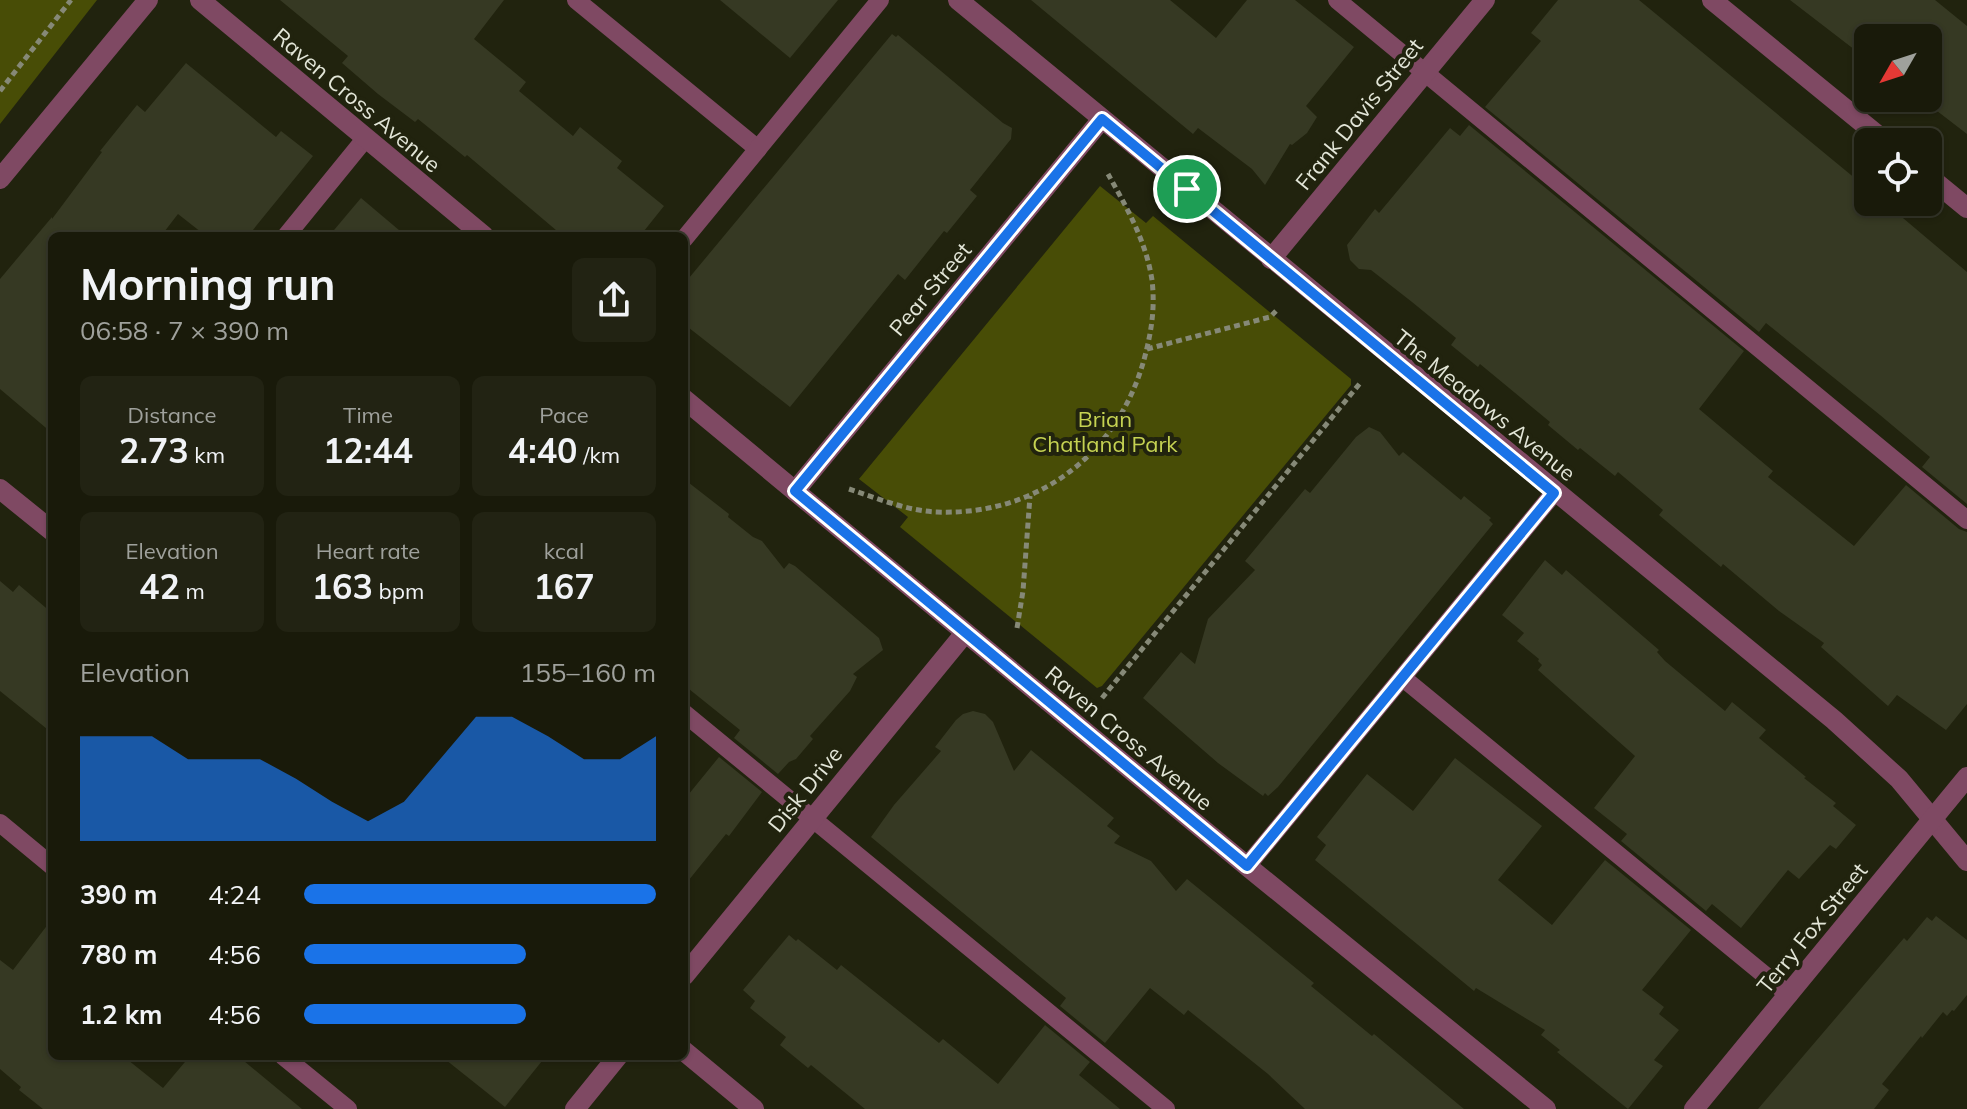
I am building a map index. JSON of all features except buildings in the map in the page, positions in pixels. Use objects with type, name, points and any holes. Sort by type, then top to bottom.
[{"type":"street","points":[[0,179],[148,0]]},
{"type":"street","name":"Raven Cross Avenue","points":[[200,0],[479,232]]},
{"type":"street","name":"The Meadows Avenue","points":[[958,0],[1554,493],[1834,720],[1899,779],[1967,861]]},
{"type":"street","name":"Frank Davis Street","points":[[1271,259],[1485,0]]},
{"type":"street","points":[[1712,0],[1869,128]]},
{"type":"street","name":"Pear Street","points":[[795,491],[1102,119]]},
{"type":"street","points":[[1942,187],[1967,208]]},
{"type":"street","name":"Raven Cross Avenue","points":[[688,402],[1247,866],[1546,1109]]},
{"type":"street","points":[[0,489],[48,525]]},
{"type":"street","name":"Disk Drive","points":[[688,971],[965,633]]},
{"type":"street","name":"Terry Fox Street","points":[[1694,1109],[1967,777]]},
{"type":"street","points":[[688,1054],[754,1109]]},
{"type":"street","points":[[575,1109],[615,1060]]},
{"type":"lane","points":[[576,0],[758,149]]},
{"type":"lane","points":[[688,234],[880,0]]},
{"type":"lane","points":[[1337,0],[1967,520]]},
{"type":"lane","points":[[289,232],[365,139]]},
{"type":"lane","points":[[1247,866],[1554,493]]},
{"type":"lane","points":[[1403,678],[1789,995]]},
{"type":"lane","points":[[688,716],[1166,1109]]},
{"type":"lane","points":[[0,823],[48,863]]},
{"type":"lane","points":[[288,1060],[348,1109]]},
{"type":"path","points":[[0,91],[71,0]]},
{"type":"path","points":[[849,489],[898,505],[935,512],[985,510],[1030,496],[1061,479],[1085,460],[1107,436],[1126,408],[1140,377],[1154,326],[1152,280],[1138,226],[1108,174]]},
{"type":"path","points":[[1147,349],[1270,317],[1276,311]]},
{"type":"path","points":[[1102,698],[1361,382]]},
{"type":"path","points":[[1017,628],[1030,496]]},
{"type":"green space","points":[[0,0],[97,0],[0,124]]},
{"type":"green space","name":"Brian Chatland Park","points":[[1100,186],[1146,223],[1153,216],[1351,379],[1351,385],[1102,686],[1097,688],[900,527],[908,517],[859,479]]},
{"type":"route","points":[[1102,119],[1187,189],[1554,493],[1247,866],[795,491],[1102,119]]}]
